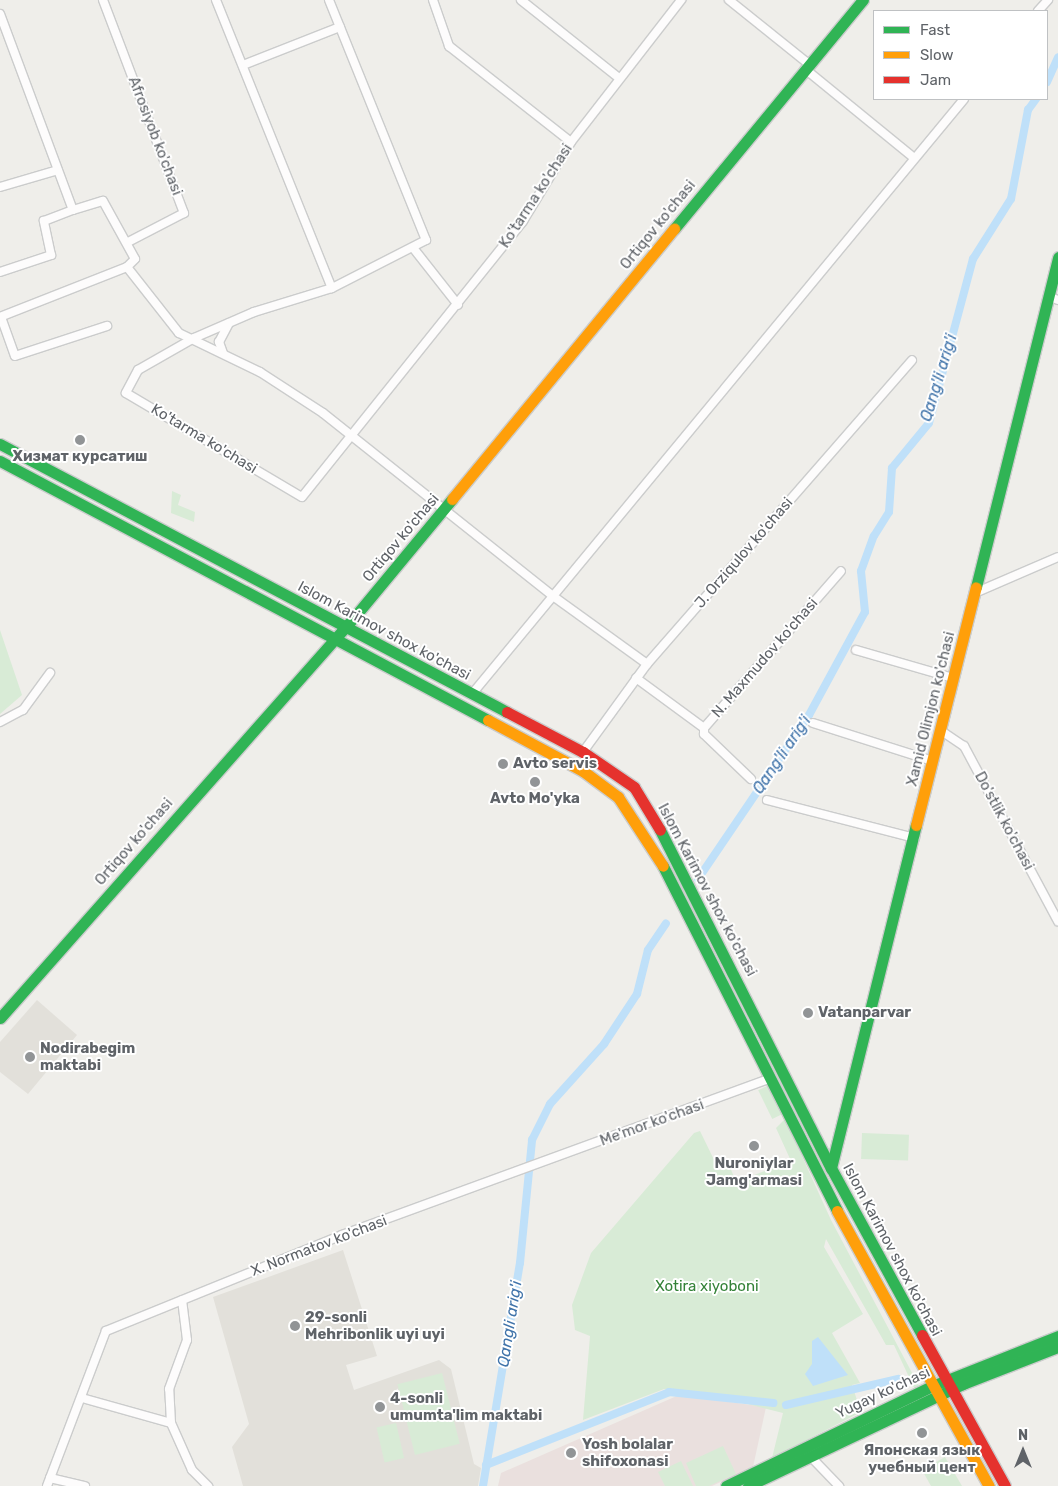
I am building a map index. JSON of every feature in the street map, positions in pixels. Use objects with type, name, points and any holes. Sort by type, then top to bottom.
[{"type":"main road","name":"Ortiqov ko'chasi","points":[[0,1018],[334,640],[863,0]]},
{"type":"main road","name":"Xamid Olimjon ko'chasi","points":[[831,1168],[915,838],[940,730],[1053,298],[1058,257]]},
{"type":"main road","name":"Islom Karimov shox ko'chasi","points":[[0,444],[344,628],[583,752],[634,787],[679,862],[831,1168],[948,1385],[1005,1486]]},
{"type":"main road","name":"Islom Karimov shox ko'chasi","points":[[0,461],[583,771],[618,797],[654,847],[770,1078],[935,1390],[989,1486]]},
{"type":"main road","points":[[719,974],[723,963],[733,969]]},
{"type":"main road","name":"Yugay ko'chasi","points":[[948,1385],[1058,1336]]},
{"type":"main road","name":"Yugay ko'chasi","points":[[726,1486],[763,1467],[935,1390],[1058,1346]]},
{"type":"main road","name":"Yugay ko'chasi","points":[[748,1486],[759,1483],[935,1390]]},
{"type":"main road","points":[[759,1483],[763,1467]]},
{"type":"street","name":"Afrosiyob ko'chasi","points":[[103,0],[184,213],[128,242]]},
{"type":"street","points":[[216,0],[332,288]]},
{"type":"street","points":[[329,0],[426,240],[414,249],[458,305]]},
{"type":"street","points":[[433,0],[449,46],[571,142]]},
{"type":"street","points":[[521,0],[619,78]]},
{"type":"street","name":"Ko'tarma ko'chasi","points":[[414,249],[332,288],[228,323],[194,338],[138,370],[126,393],[302,497],[350,434],[458,305],[523,221],[571,142],[681,0]]},
{"type":"street","points":[[729,0],[914,158]]},
{"type":"street","points":[[1039,10],[1048,0]]},
{"type":"street","points":[[0,14],[73,210]]},
{"type":"street","points":[[242,65],[340,27]]},
{"type":"street","points":[[472,694],[963,100]]},
{"type":"street","points":[[0,187],[58,170]]},
{"type":"street","points":[[0,272],[51,255],[44,221],[102,201],[128,242],[136,259],[127,267],[0,317],[15,356],[107,326]]},
{"type":"street","points":[[127,267],[179,333],[194,338],[268,377],[350,434],[553,596],[647,664]]},
{"type":"street","points":[[223,353],[219,342],[228,323]]},
{"type":"street","name":"J. Orziqulov ko'chasi","points":[[583,752],[647,664],[912,360]]},
{"type":"street","points":[[977,592],[1058,557]]},
{"type":"street","name":"N. Maxmudov ko'chasi","points":[[636,678],[704,728],[841,571]]},
{"type":"street","points":[[856,650],[954,678]]},
{"type":"street","points":[[0,722],[23,710],[50,673]]},
{"type":"street","points":[[813,723],[933,762]]},
{"type":"street","points":[[704,728],[704,734],[751,779]]},
{"type":"street","name":"Do'stlik ko'chasi","points":[[940,730],[964,746],[1058,921]]},
{"type":"street","points":[[767,800],[915,838]]},
{"type":"street","name":"Me'mor ko'chasi","points":[[534,1166],[770,1078]]},
{"type":"street","name":"X. Normatov ko'chasi","points":[[82,1398],[106,1331],[342,1235],[534,1166]]},
{"type":"street","points":[[182,1300],[187,1340],[169,1389],[171,1423],[192,1470],[208,1486]]},
{"type":"street","points":[[85,1486],[48,1482],[82,1398],[171,1423]]},
{"type":"street","points":[[810,1456],[839,1486]]},
{"type":"shaded area","name":"Nodirabegim maktabi","points":[[37,1000],[77,1035],[28,1094],[0,1072],[0,1042]]},
{"type":"shaded area","points":[[343,1250],[377,1356],[346,1365],[354,1390],[439,1360],[451,1369],[474,1464],[481,1468],[478,1486],[243,1486],[232,1447],[249,1424],[213,1297]]},
{"type":"shaded area","points":[[679,1395],[766,1407],[753,1467],[712,1486],[498,1486],[501,1473]]},
{"type":"green space","points":[[172,491],[181,495],[178,505],[195,512],[194,522],[171,513]]},
{"type":"green space","points":[[0,630],[22,695],[0,714]]},
{"type":"green space","points":[[769,1085],[783,1114],[772,1119],[758,1090]]},
{"type":"green space","name":"Xotira xiyoboni","points":[[785,1119],[831,1220],[919,1386],[915,1390],[894,1345],[886,1345],[826,1239],[824,1247],[863,1314],[832,1333],[860,1383],[852,1385],[861,1412],[772,1458],[783,1413],[728,1399],[664,1389],[583,1420],[590,1336],[575,1330],[572,1305],[591,1253],[694,1133],[700,1131],[719,1170],[730,1167],[736,1182],[791,1161],[776,1128]]},
{"type":"green space","points":[[862,1133],[909,1135],[908,1161],[861,1159]]},
{"type":"green space","points":[[442,1373],[460,1444],[415,1455],[397,1384]]},
{"type":"green space","points":[[396,1423],[404,1458],[385,1463],[377,1427]]},
{"type":"green space","points":[[723,1446],[736,1474],[709,1486],[696,1486],[686,1463]]},
{"type":"green space","points":[[945,1457],[962,1486],[931,1486],[922,1470]]},
{"type":"green space","points":[[681,1461],[693,1486],[665,1486],[658,1472]]},
{"type":"water","points":[[818,1337],[848,1375],[813,1386],[805,1374],[812,1364],[812,1341]]},
{"type":"waterway","name":"Qang'li arig'i","points":[[1048,80],[1058,57]]},
{"type":"waterway","name":"Qang'li arig'i","points":[[698,879],[809,715],[865,612],[861,571],[874,536],[889,512],[892,468],[929,423],[973,259],[1011,199],[1028,110],[1035,100]]},
{"type":"waterway","name":"Qangli arig'i","points":[[483,1486],[520,1263],[532,1140],[550,1104],[604,1044],[637,994],[648,950],[666,923]]},
{"type":"waterway","points":[[786,1405],[898,1379]]},
{"type":"waterway","points":[[486,1465],[669,1392],[773,1403]]},
{"type":"traffic: fast","points":[[674,229],[863,0]]},
{"type":"traffic: fast","points":[[976,587],[1058,257]]},
{"type":"traffic: fast","points":[[0,444],[507,712]]},
{"type":"traffic: fast","points":[[0,461],[488,720]]},
{"type":"traffic: fast","points":[[0,1018],[356,615],[452,499]]},
{"type":"traffic: fast","points":[[831,1168],[916,825]]},
{"type":"traffic: fast","points":[[660,830],[831,1168],[922,1335]]},
{"type":"traffic: fast","points":[[663,866],[837,1211]]},
{"type":"traffic: fast","points":[[726,1486],[932,1386],[1058,1336]]},
{"type":"traffic: fast","points":[[748,1486],[963,1384],[1058,1347]]},
{"type":"traffic: slow","points":[[452,499],[674,229]]},
{"type":"traffic: slow","points":[[916,825],[976,587]]},
{"type":"traffic: slow","points":[[488,720],[583,771],[618,797],[663,866]]},
{"type":"traffic: slow","points":[[837,1211],[989,1486]]},
{"type":"traffic: jam","points":[[507,712],[583,752],[634,787],[660,830]]},
{"type":"traffic: jam","points":[[922,1335],[1005,1486]]},
{"type":"place","name":"Хизмат курсатиш","points":[[80,440]]},
{"type":"place","name":"Avto servis","points":[[503,764]]},
{"type":"place","name":"Avto Mo'yka","points":[[535,782]]},
{"type":"place","name":"Vatanparvar","points":[[808,1013]]},
{"type":"place","name":"Nodirabegim maktabi","points":[[30,1057]]},
{"type":"place","name":"Nuroniylar Jamg'armasi","points":[[754,1146]]},
{"type":"place","name":"29-sonli Mehribonlik uyi uyi","points":[[295,1326]]},
{"type":"place","name":"4-sonli umumta'lim maktabi","points":[[380,1407]]},
{"type":"place","name":"Японская язык учебный цент","points":[[922,1433]]},
{"type":"place","name":"Yosh bolalar shifoxonasi","points":[[571,1453]]}]
